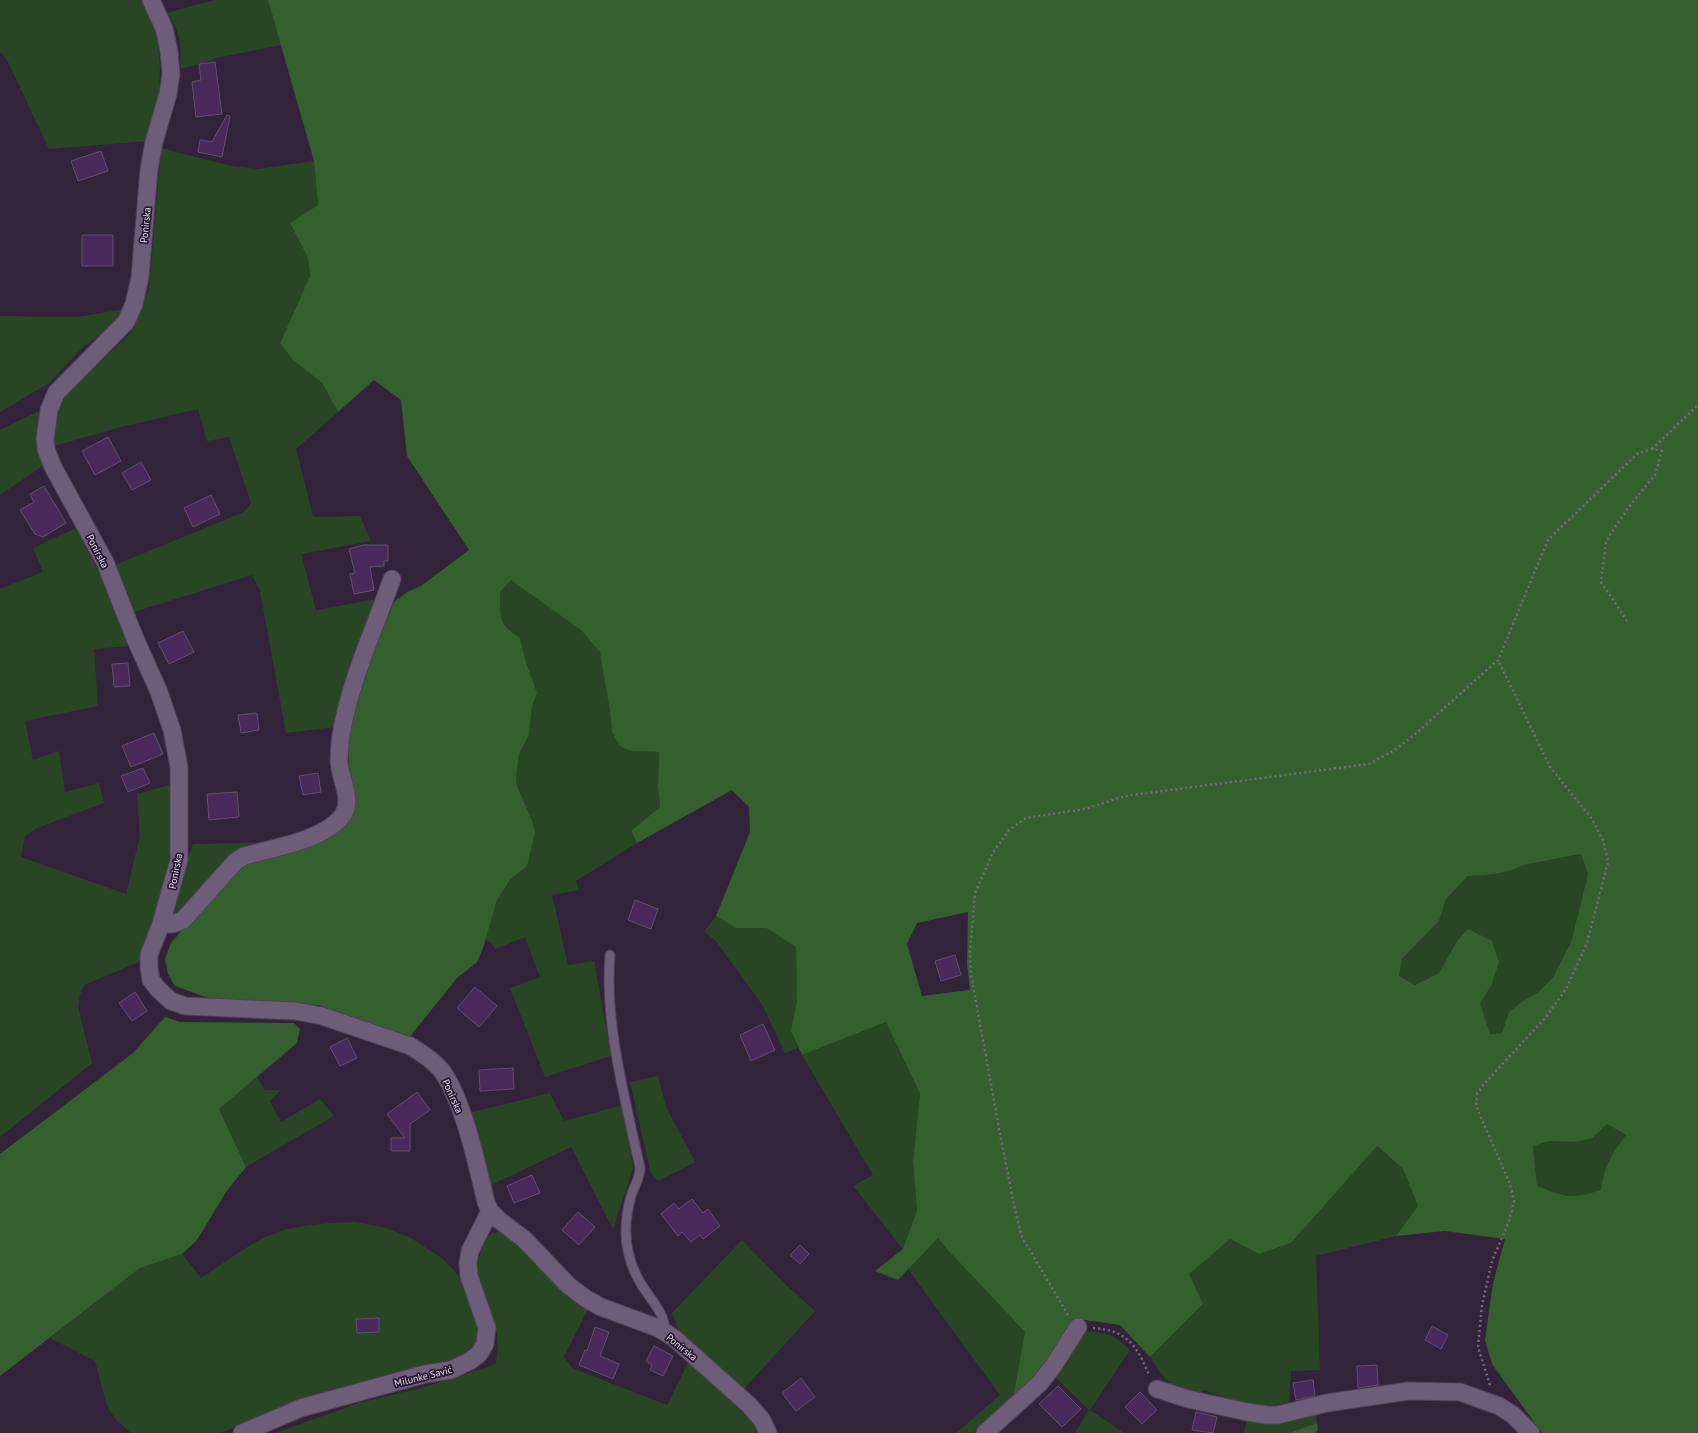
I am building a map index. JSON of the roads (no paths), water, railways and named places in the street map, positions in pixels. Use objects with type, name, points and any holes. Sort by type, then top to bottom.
[{"type":"street","name":"Ponirska","points":[[151,0],[164,28],[169,51],[171,74],[168,94],[154,142],[149,169],[140,277],[134,304],[126,322],[56,393],[49,410],[45,439],[46,449],[53,467],[105,562],[134,636],[159,692],[172,730],[179,767],[179,860],[162,924],[149,955],[151,980],[171,1001],[185,1006],[295,1011],[322,1016],[410,1046],[432,1062],[442,1071],[466,1127],[486,1202],[490,1211],[539,1253],[568,1285],[585,1298],[601,1307],[648,1324],[674,1338],[749,1405],[762,1420],[768,1433]]},
{"type":"street","points":[[162,924],[173,924],[184,920],[228,869],[240,858],[319,833],[331,827],[343,814],[347,803],[339,762],[342,734],[351,696],[392,579]]},
{"type":"street","name":"Milunke Savić","points":[[242,1433],[300,1408],[425,1374],[452,1370],[470,1361],[479,1354],[485,1344],[487,1328],[469,1276],[468,1263],[470,1250],[490,1211]]},
{"type":"street","points":[[985,1433],[1040,1383],[1054,1365],[1078,1327]]},
{"type":"street","points":[[1157,1389],[1188,1399],[1267,1415],[1278,1415],[1327,1403],[1408,1391],[1460,1392],[1499,1406],[1512,1415],[1531,1433]]},
{"type":"lane","points":[[610,955],[609,984],[616,1051],[640,1168],[638,1182],[629,1205],[625,1230],[626,1240],[634,1269],[663,1316],[665,1333]]}]
